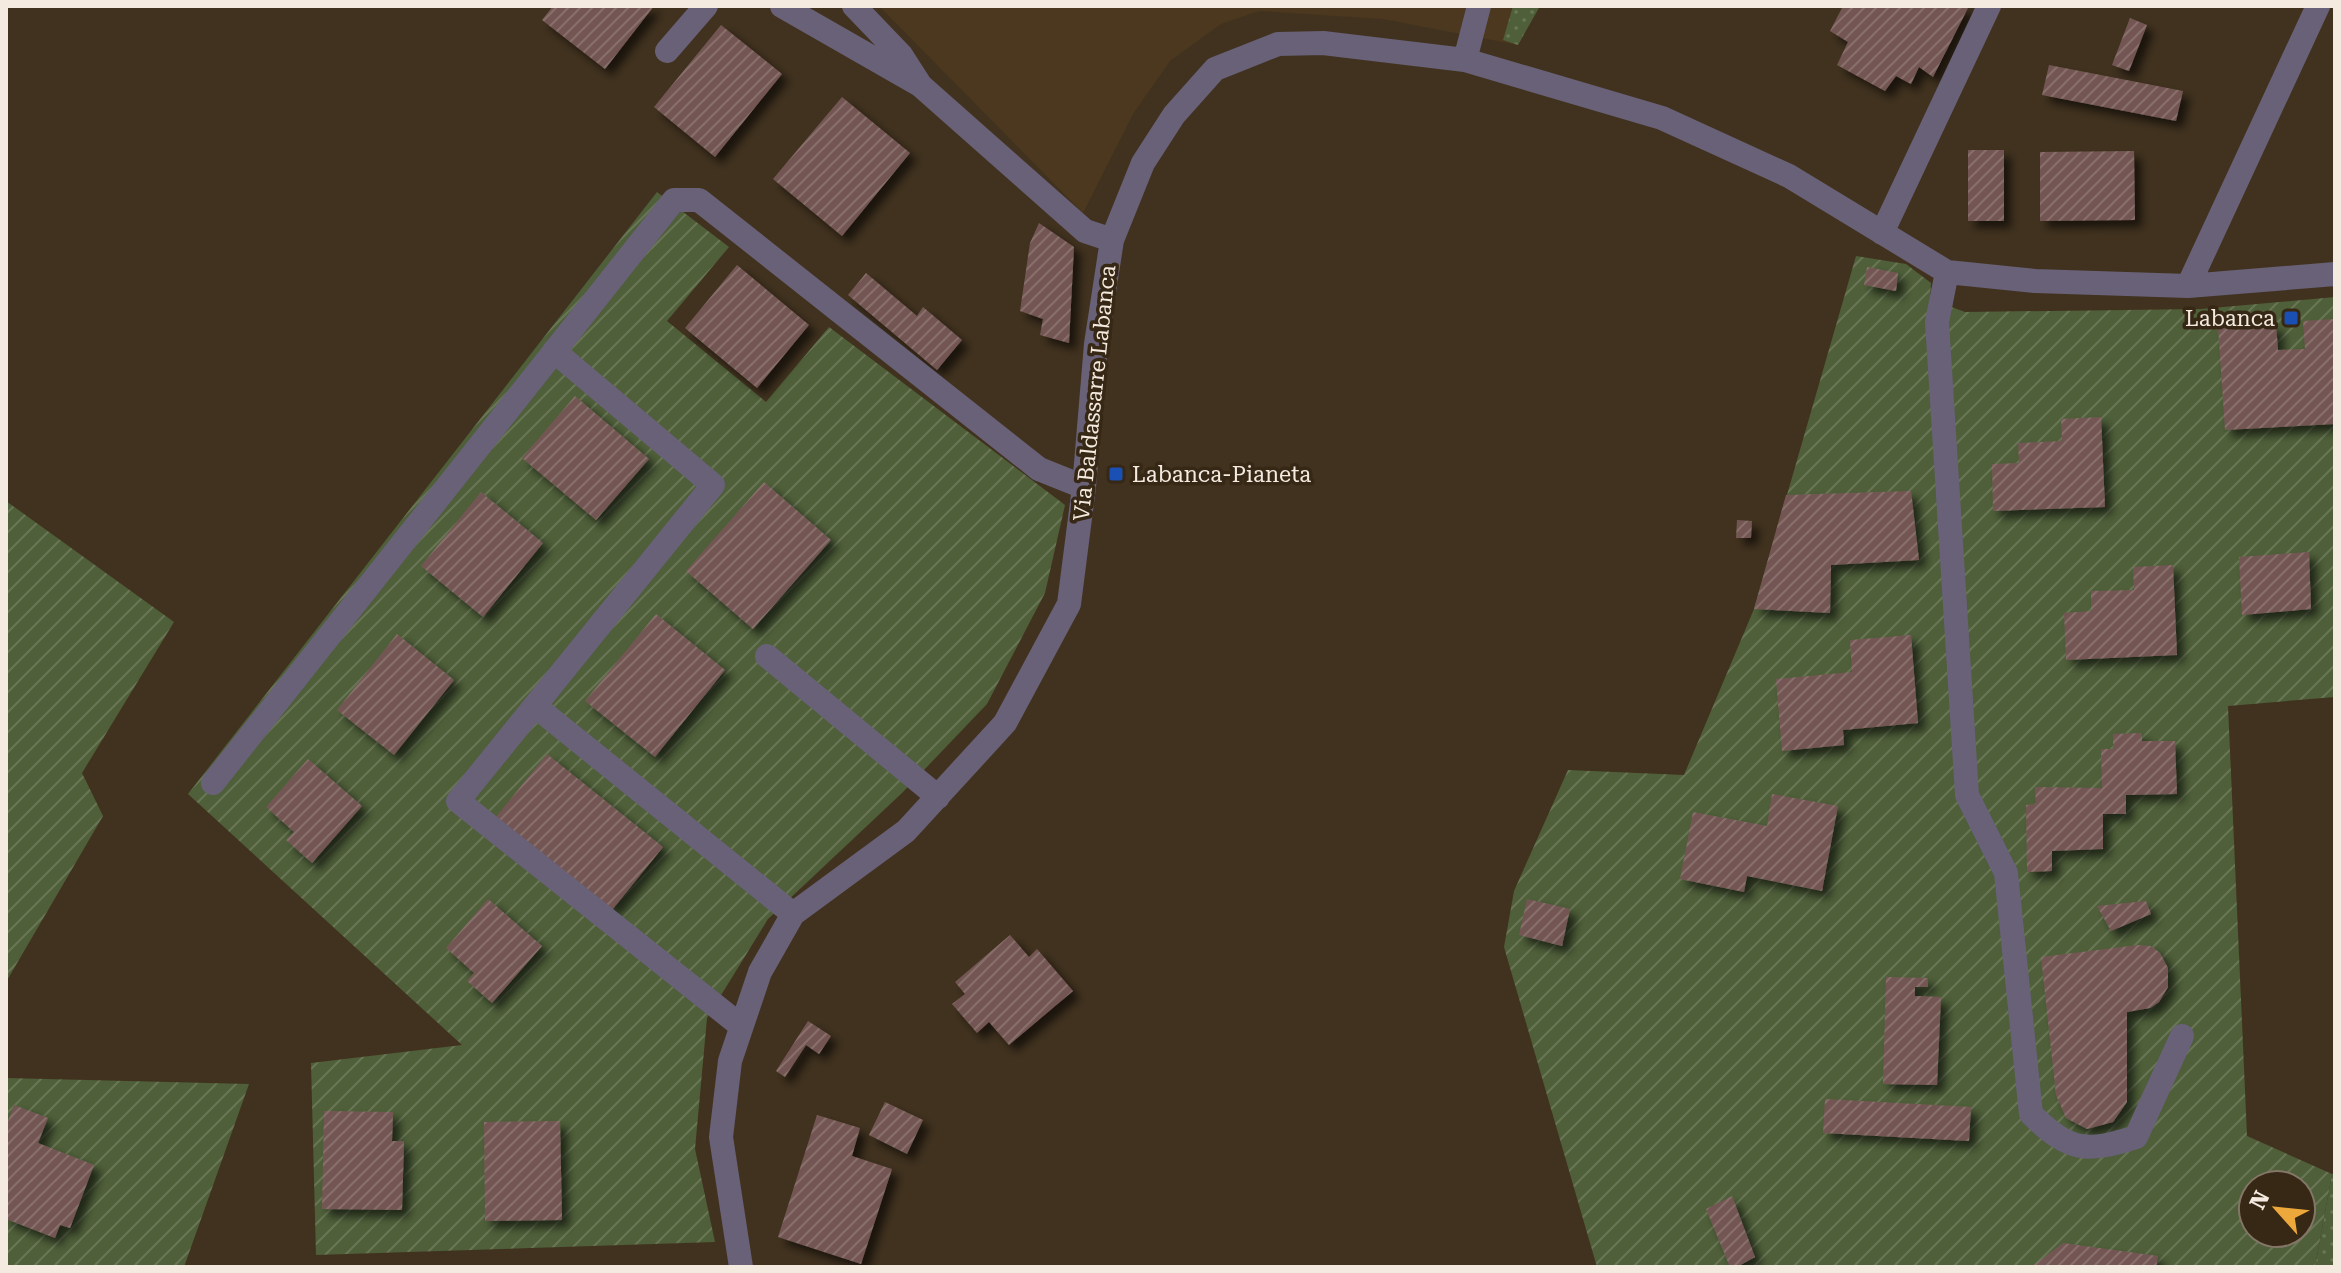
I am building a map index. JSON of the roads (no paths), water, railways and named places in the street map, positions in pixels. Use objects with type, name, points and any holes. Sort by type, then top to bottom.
[{"type":"street","points":[[667,51],[706,6]]},
{"type":"street","points":[[782,6],[920,85],[1085,231],[1112,240]]},
{"type":"street","points":[[854,6],[901,55],[920,85]]},
{"type":"street","points":[[1465,60],[1479,6]]},
{"type":"street","points":[[1882,233],[1989,6]]},
{"type":"street","points":[[2188,286],[2318,6]]},
{"type":"street","name":"Via Baldassarre Labanca","points":[[741,1267],[721,1137],[730,1061],[760,972],[793,914],[906,831],[1005,723],[1069,604],[1084,487],[1096,344],[1112,240],[1143,163],[1174,115],[1215,69],[1278,44],[1323,43],[1465,60],[1662,118],[1789,176],[1947,272],[2035,281],[2188,286],[2335,274]]},
{"type":"street","points":[[213,783],[674,200],[699,200],[1039,469],[1084,487]]},
{"type":"street","points":[[1947,272],[1937,322],[1967,795],[2006,873],[2031,1114],[2056,1139],[2096,1149],[2136,1137],[2182,1036]]},
{"type":"street","points":[[554,351],[713,485],[458,801],[741,1026]]},
{"type":"street","points":[[767,656],[938,797]]},
{"type":"street","points":[[535,706],[793,914]]},
{"type":"place","name":"Labanca","points":[[2291,318]]},
{"type":"place","name":"Labanca-Pianeta","points":[[1116,474]]}]
